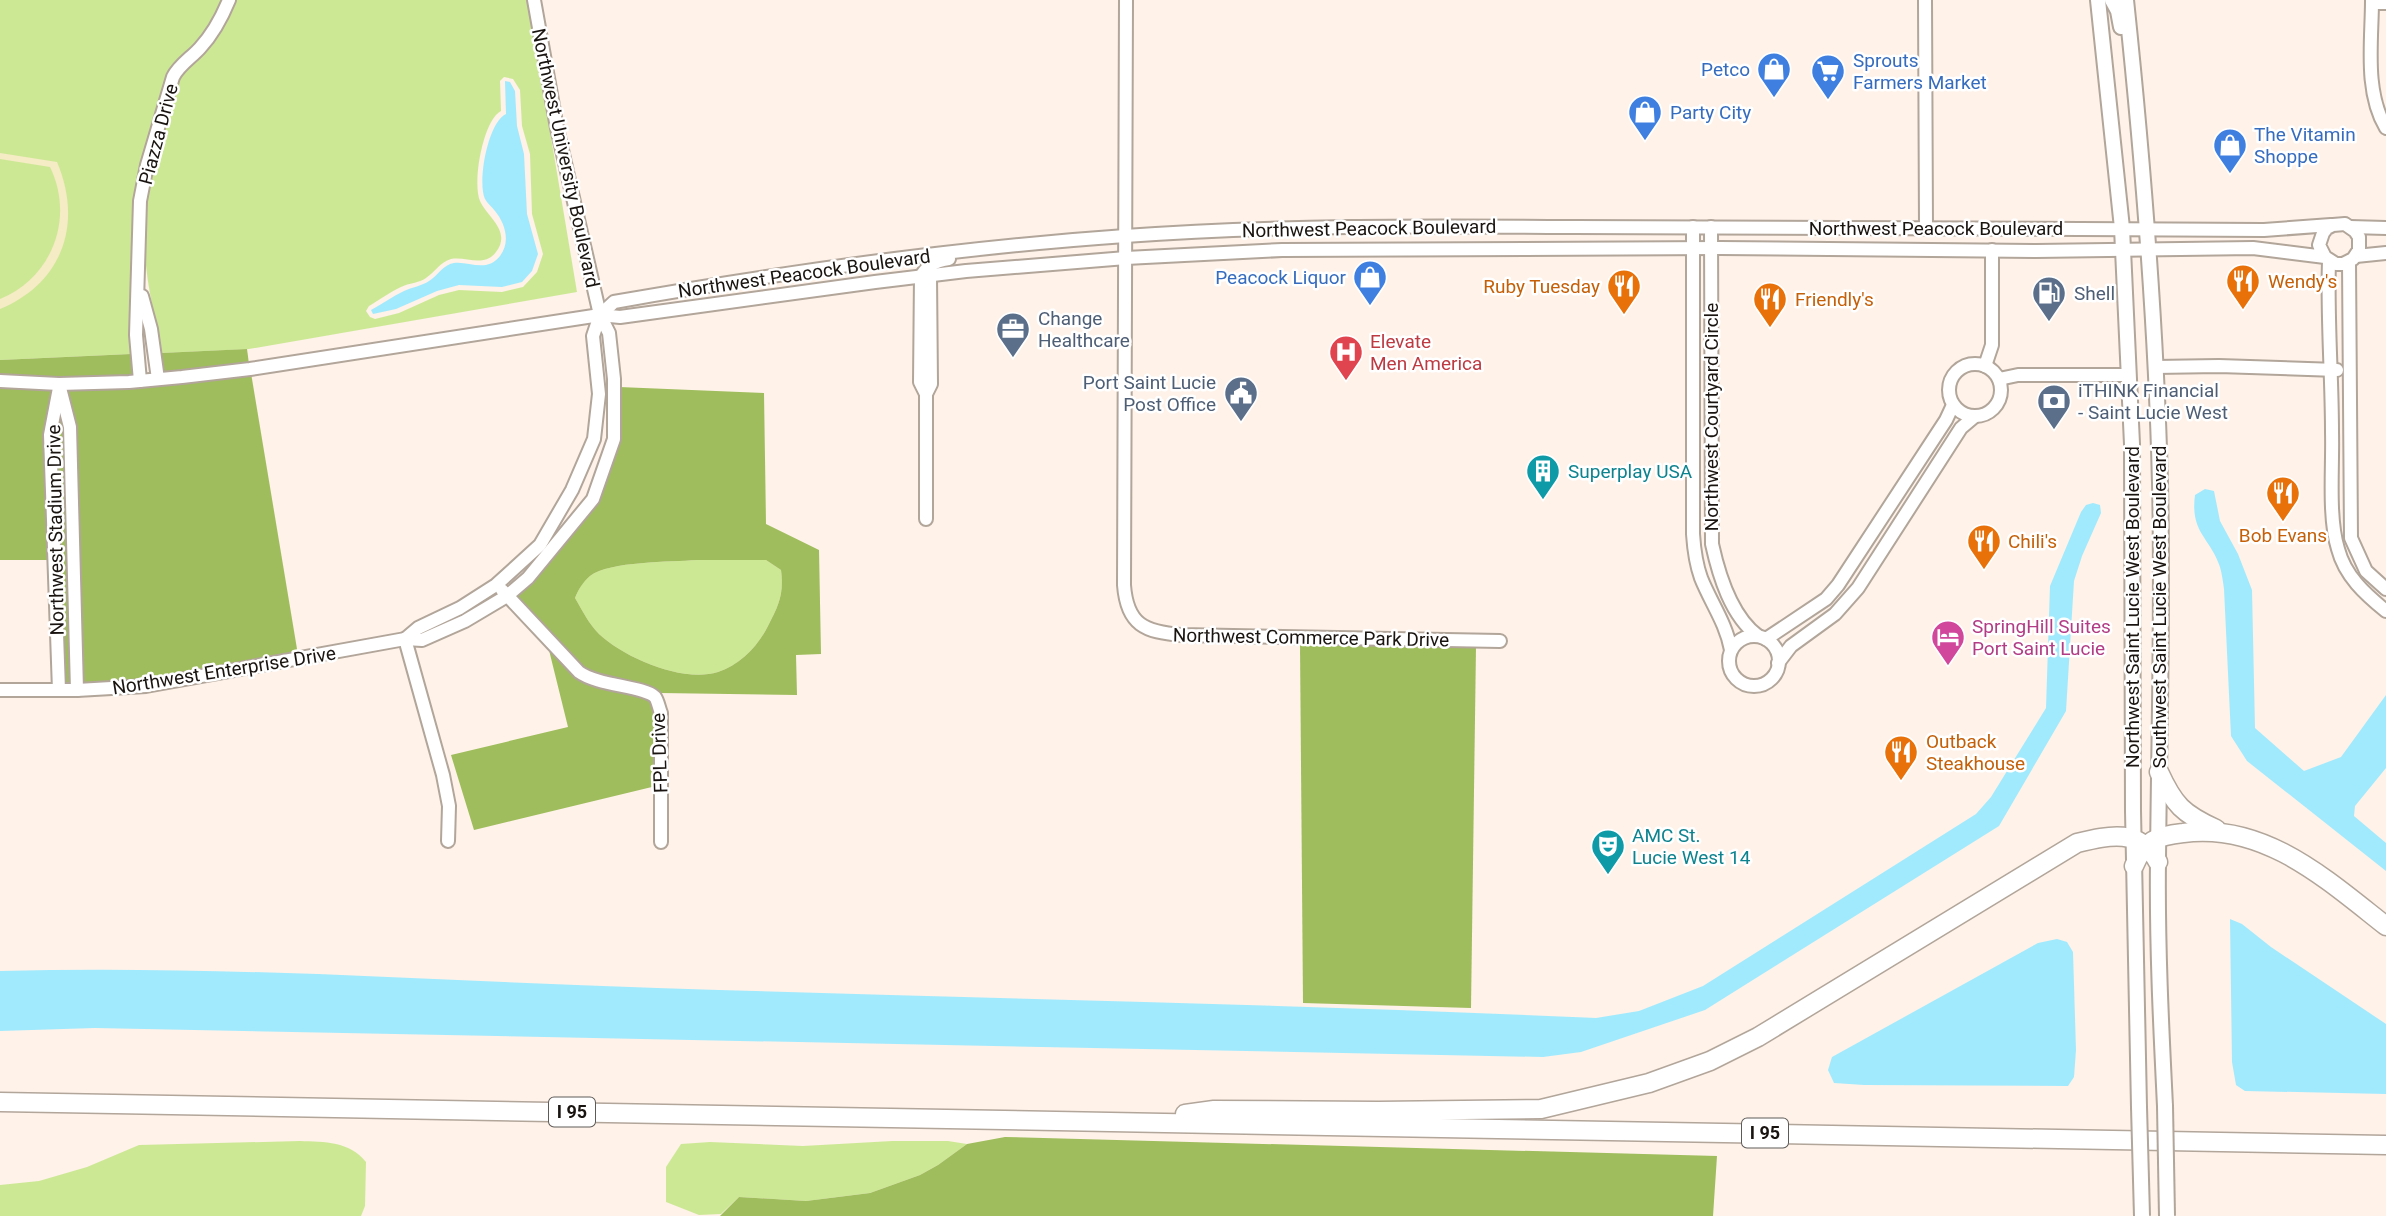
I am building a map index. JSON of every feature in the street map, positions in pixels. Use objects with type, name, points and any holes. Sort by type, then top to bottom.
[{"type":"highway","points":[[2159,772],[2177,806],[2196,820],[2222,832]]},
{"type":"highway","points":[[1144,1122],[1214,1110],[1541,1109],[1649,1083],[1710,1061],[1758,1037],[2077,844],[2105,837],[2146,840],[2189,832],[2222,832],[2249,837],[2278,849],[2326,880],[2386,926]]},
{"type":"highway","points":[[2146,840],[2158,862]]},
{"type":"highway","points":[[2134,866],[2146,840]]},
{"type":"highway","name":"I 95","points":[[0,1102],[2386,1145]]},
{"type":"main road","name":"Northwest Saint Lucie West Boulevard","points":[[2098,0],[2122,228],[2132,444],[2134,681],[2146,840]]},
{"type":"main road","points":[[2112,0],[2121,23],[2134,148],[2143,165]]},
{"type":"main road","name":"Southwest Saint Lucie West Boulevard","points":[[2126,0],[2148,230],[2160,482],[2162,618],[2159,772],[2146,840]]},
{"type":"main road","points":[[2158,862],[2167,1216]]},
{"type":"main road","points":[[2134,866],[2142,1216]]},
{"type":"street","name":"Piazza Drive","points":[[140,381],[136,335],[142,187],[171,81],[178,69],[203,45],[229,0]]},
{"type":"street","name":"Northwest University Boulevard","points":[[534,0],[557,128],[600,316]]},
{"type":"street","name":"Northwest Commerce Park Drive","points":[[1126,0],[1124,586],[1125,601],[1132,616],[1142,627],[1158,633],[1181,635],[1500,641]]},
{"type":"street","points":[[1925,0],[1926,228]]},
{"type":"street","points":[[2386,2],[2372,1],[2372,75],[2377,110],[2386,128]]},
{"type":"street","points":[[2386,228],[2350,227],[2339,223],[2327,228],[2319,245],[2327,259],[2332,370],[2334,530],[2337,549],[2354,582],[2386,611]]},
{"type":"street","name":"Northwest Peacock Boulevard","points":[[600,316],[614,302],[724,283],[926,254],[1126,236],[1334,227],[1693,226],[2264,230],[2333,225]]},
{"type":"street","name":"Northwest Courtyard Circle","points":[[1693,226],[1695,557],[1701,578],[1728,632],[1731,650]]},
{"type":"street","name":"Northwest Courtyard Circle","points":[[1711,227],[1712,544],[1725,587],[1747,628],[1762,638]]},
{"type":"street","points":[[2350,227],[2359,237],[2359,250],[2352,259],[2348,369],[2351,538],[2366,571],[2386,589]]},
{"type":"street","points":[[926,519],[926,394],[920,382],[927,266],[937,261],[1005,253],[1023,245]]},
{"type":"street","name":"Northwest Peacock Boulevard","points":[[0,381],[59,384],[140,381],[250,369],[600,316],[617,318],[926,276],[1126,258],[1282,250],[2253,248],[2327,259]]},
{"type":"street","points":[[1985,366],[1992,345],[1992,250]]},
{"type":"street","points":[[2327,259],[2336,264],[2386,253]]},
{"type":"street","name":"Piazza Drive","points":[[139,286],[151,329],[158,379]]},
{"type":"street","name":"Northwest Enterprise Drive","points":[[405,639],[418,628],[460,608],[496,585],[541,545],[572,490],[594,439],[599,394],[593,336],[600,316]]},
{"type":"street","name":"Northwest Enterprise Drive","points":[[0,690],[77,690],[146,686],[405,639],[422,640],[465,621],[507,596],[528,578],[593,499],[614,439],[614,379],[608,333],[600,316]]},
{"type":"street","points":[[1968,365],[1985,366],[1993,370],[1999,379],[2002,389],[1998,404],[1984,416],[1974,417],[1960,412],[1953,405],[1949,390],[1955,374],[1968,365]]},
{"type":"street","points":[[2155,367],[2348,369]]},
{"type":"street","points":[[1692,374],[1710,374]]},
{"type":"street","points":[[1999,379],[2018,375],[2128,375]]},
{"type":"street","name":"Northwest Stadium Drive","points":[[59,384],[70,427],[77,690]]},
{"type":"street","name":"Northwest Stadium Drive","points":[[59,384],[50,435],[59,690]]},
{"type":"street","points":[[1762,638],[1826,599],[1838,585],[1953,405]]},
{"type":"street","points":[[1779,663],[1774,647],[1762,638],[1748,636],[1731,650],[1729,660],[1732,673],[1743,684],[1751,686],[1766,683],[1791,646],[1826,622],[1858,588],[1961,428],[1974,417]]},
{"type":"street","points":[[1883,518],[1898,528]]},
{"type":"street","name":"FPL Drive","points":[[496,585],[579,672],[590,680],[644,691],[655,698],[661,713],[661,842]]},
{"type":"street","points":[[405,639],[443,775],[449,806],[448,841]]},
{"type":"green space","points":[[0,0],[223,0],[159,104],[130,322],[131,354],[0,360]]},
{"type":"green space","points":[[234,0],[528,0],[577,292],[249,349],[161,353],[146,263],[146,206],[150,185],[159,143],[178,80],[212,43]],"holes":[[[504,77],[513,79],[520,90],[522,126],[530,154],[532,214],[543,254],[537,272],[523,287],[502,292],[459,290],[439,295],[399,313],[375,319],[370,317],[366,311],[369,306],[401,287],[423,280],[447,260],[480,260],[491,257],[496,252],[500,244],[500,231],[480,201],[478,167],[489,126],[501,111],[500,81]]]},
{"type":"green space","points":[[247,349],[249,364],[163,374],[161,353]]},
{"type":"green space","points":[[131,354],[133,377],[0,377],[0,360]]},
{"type":"green space","points":[[251,373],[298,655],[145,681],[82,685],[66,389]]},
{"type":"green space","points":[[0,386],[54,389],[49,560],[0,560]]},
{"type":"green space","points":[[619,387],[764,393],[766,524],[819,550],[821,654],[796,655],[797,695],[660,693],[660,696],[593,675],[583,669],[515,596],[598,500]],"holes":[[[697,560],[766,560],[781,570],[782,578],[780,599],[764,633],[754,647],[734,665],[704,675],[671,671],[624,652],[599,634],[575,598],[590,576],[611,567]]]},
{"type":"green space","points":[[60,409],[65,428],[72,685],[64,686],[55,435]]},
{"type":"green space","points":[[697,560],[766,560],[781,570],[780,599],[764,633],[741,660],[718,672],[704,675],[671,671],[624,652],[599,634],[575,598],[585,580],[611,567]]},
{"type":"green space","points":[[1300,644],[1476,646],[1471,1008],[1303,1003]]},
{"type":"green space","points":[[548,646],[581,681],[602,688],[637,693],[650,700],[657,728],[656,786],[474,830],[451,755],[568,727]]},
{"type":"green space","points":[[1005,1137],[1717,1156],[1713,1216],[720,1216],[739,1197],[806,1201],[870,1193],[920,1175],[967,1144]]},
{"type":"green space","points":[[300,1141],[344,1146],[366,1162],[365,1206],[361,1216],[0,1216],[0,1185],[39,1181],[87,1167],[139,1145]]},
{"type":"green space","points":[[948,1141],[967,1144],[920,1175],[870,1193],[806,1201],[739,1197],[721,1214],[699,1215],[666,1202],[666,1167],[681,1144],[710,1142],[803,1146]]},
{"type":"sand","points":[[0,153],[57,162],[65,185],[68,207],[62,249],[53,267],[39,284],[22,298],[0,309],[0,299],[33,277],[45,261],[59,226],[60,206],[50,167],[0,159]]},
{"type":"water","points":[[505,81],[510,82],[515,91],[517,126],[524,154],[527,214],[538,254],[532,271],[522,282],[502,287],[459,285],[437,291],[396,309],[373,314],[371,310],[400,293],[426,283],[450,264],[488,264],[494,262],[503,251],[506,239],[504,227],[485,199],[482,180],[489,140],[494,128],[506,114]]},
{"type":"water","points":[[2205,489],[2214,491],[2220,521],[2238,554],[2252,590],[2255,728],[2304,771],[2341,757],[2386,695],[2386,768],[2355,806],[2354,816],[2386,843],[2386,871],[2247,761],[2231,736],[2224,589],[2216,557],[2195,518],[2195,495]]},
{"type":"water","points":[[2086,505],[2100,505],[2101,513],[2074,581],[2066,711],[1999,826],[1705,1010],[1581,1052],[1543,1057],[95,1028],[0,1031],[0,971],[246,972],[1596,1018],[1639,1011],[1703,986],[1976,814],[1991,797],[2046,708],[2050,586],[2081,512]]},
{"type":"water","points":[[2230,919],[2242,924],[2271,947],[2386,1024],[2386,1094],[2245,1091],[2236,1085],[2232,1062]]},
{"type":"water","points":[[2057,939],[2067,942],[2073,952],[2076,1050],[2074,1077],[2068,1086],[1834,1083],[1828,1070],[1832,1057],[2038,943]]},
{"type":"place","name":"Petco","points":[[1774,99]]},
{"type":"place","name":"Sprouts Farmers Market","points":[[1828,101]]},
{"type":"place","name":"Party City","points":[[1645,142]]},
{"type":"place","name":"The Vitamin Shoppe","points":[[2230,175]]},
{"type":"place","name":"Peacock Liquor","points":[[1370,307]]},
{"type":"place","name":"Wendy's","points":[[2243,311]]},
{"type":"place","name":"Ruby Tuesday","points":[[1624,316]]},
{"type":"place","name":"Shell","points":[[2049,323]]},
{"type":"place","name":"Friendly's","points":[[1770,329]]},
{"type":"place","name":"Change Healthcare","points":[[1013,359]]},
{"type":"place","name":"Elevate Men America","points":[[1346,382]]},
{"type":"place","name":"Port Saint Lucie Post Office","points":[[1241,423]]},
{"type":"place","name":"iTHINK Financial - Saint Lucie West","points":[[2054,431]]},
{"type":"place","name":"Superplay USA","points":[[1543,501]]},
{"type":"place","name":"Bob Evans","points":[[2283,523]]},
{"type":"place","name":"Chili's","points":[[1984,571]]},
{"type":"place","name":"SpringHill Suites Port Saint Lucie","points":[[1948,667]]},
{"type":"place","name":"Outback Steakhouse","points":[[1901,782]]},
{"type":"place","name":"AMC St. Lucie West 14","points":[[1608,876]]}]
